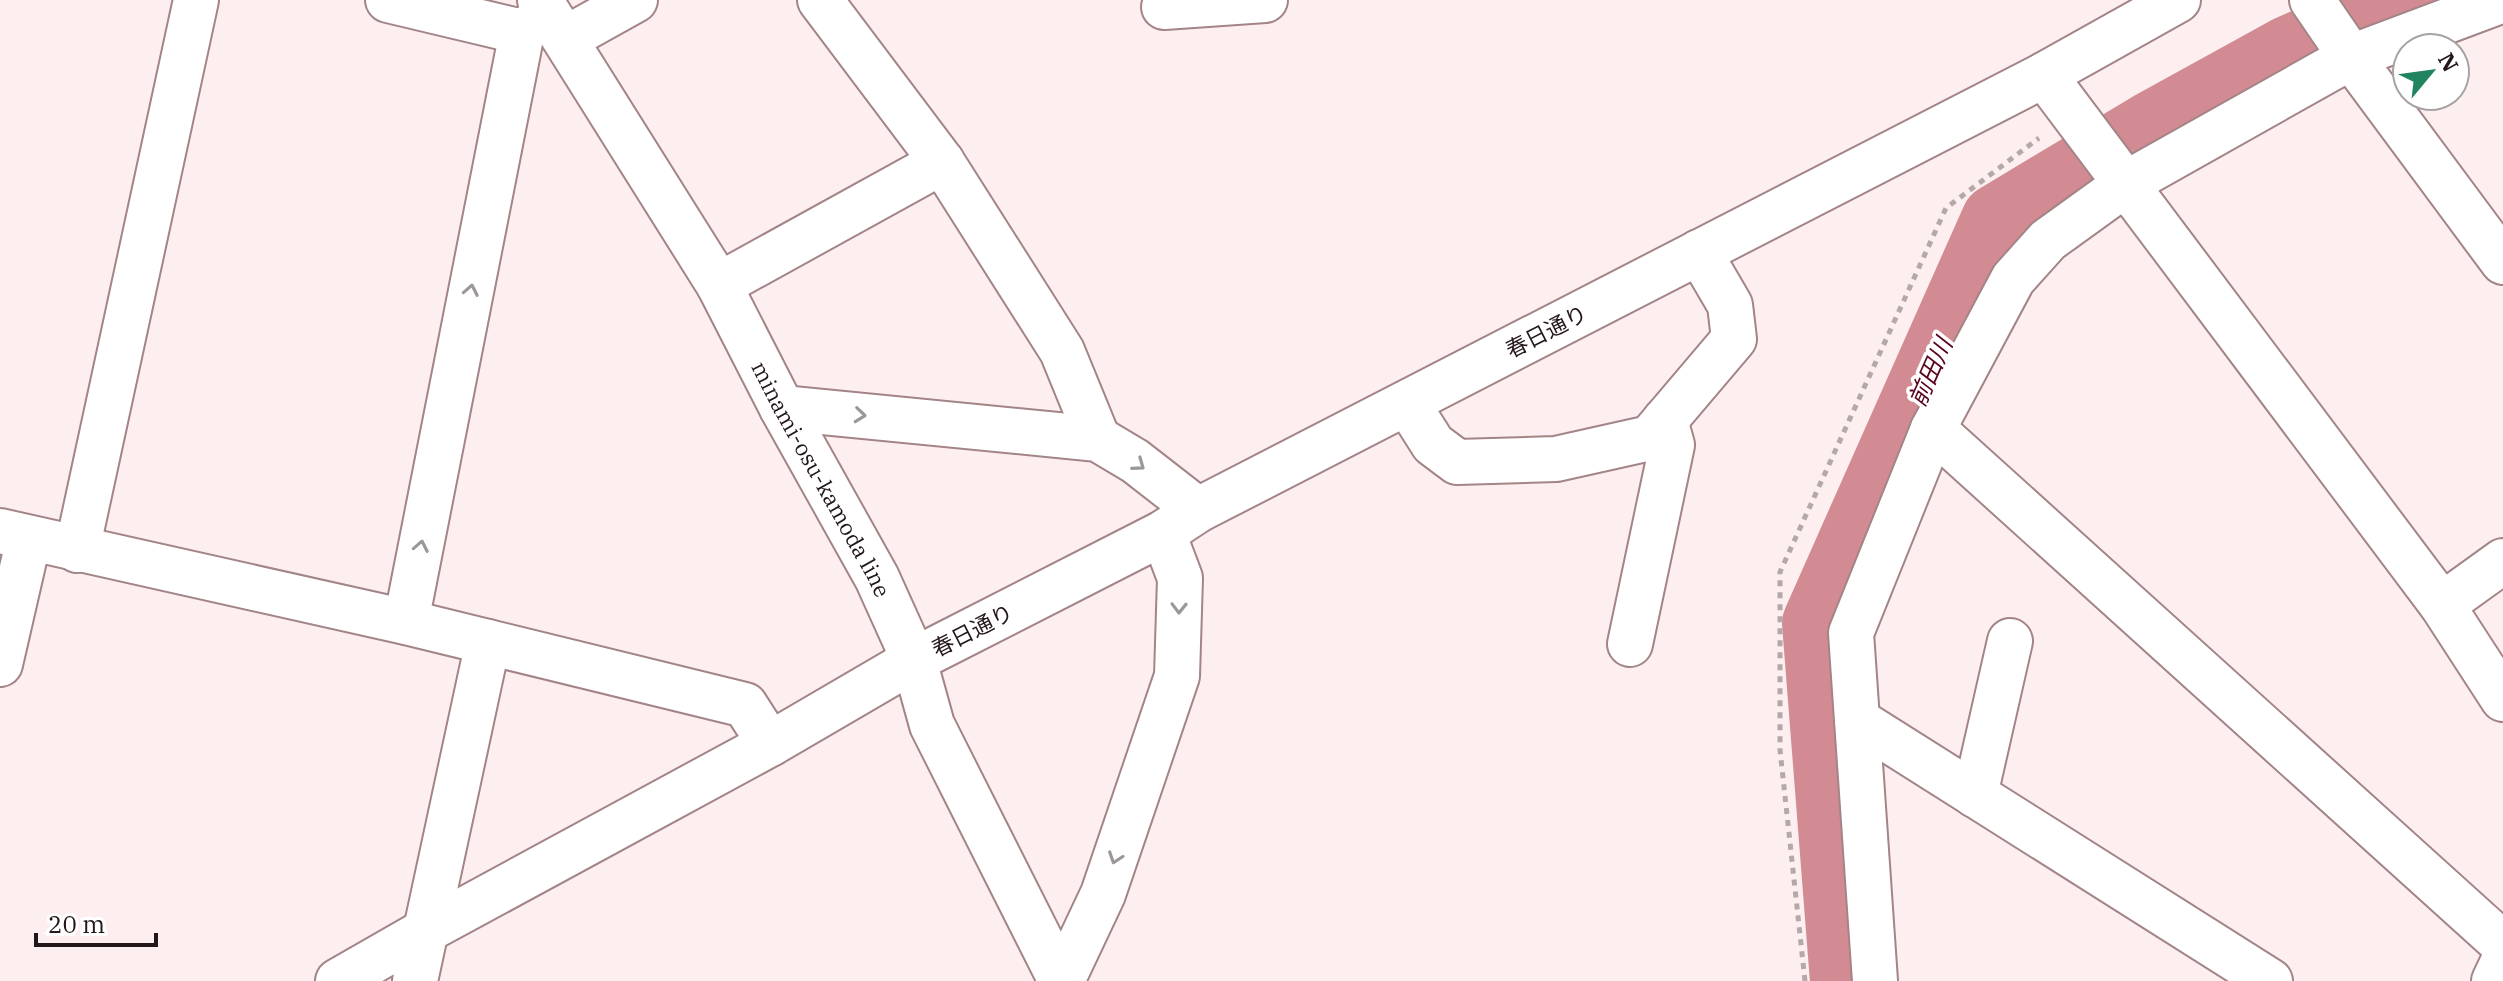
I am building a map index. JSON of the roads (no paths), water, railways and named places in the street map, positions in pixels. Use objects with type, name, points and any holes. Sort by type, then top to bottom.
[{"type":"street","points":[[77,550],[196,0]]},
{"type":"street","points":[[388,0],[543,21],[635,0]]},
{"type":"street","points":[[820,0],[942,162],[1062,351],[1098,439]]},
{"type":"street","points":[[1164,7],[1265,0]]},
{"type":"street","name":"春日通り","points":[[338,981],[770,744],[914,660],[2044,75],[2178,0]]},
{"type":"street","points":[[2312,0],[2503,262]]},
{"type":"street","points":[[1875,981],[1851,633],[1933,429],[2013,279],[2048,240],[2127,183],[2351,57],[2503,0]]},
{"type":"street","points":[[406,622],[543,21]]},
{"type":"street","name":"minami-osu-kamoda line","points":[[543,21],[719,285],[782,408],[877,578],[914,660],[932,725],[1062,981]]},
{"type":"street","points":[[2044,75],[2442,605],[2503,699]]},
{"type":"street","points":[[719,285],[942,162]]},
{"type":"street","points":[[1407,403],[1433,444],[1457,462],[1556,459],[1650,438],[1734,339],[1730,305],[1699,252]]},
{"type":"street","points":[[782,408],[1098,439],[1135,461],[1180,522],[1177,676],[1103,894],[1062,981]]},
{"type":"street","points":[[1630,644],[1672,445],[1665,420]]},
{"type":"street","points":[[1933,429],[2503,944]]},
{"type":"street","points":[[0,664],[15,534],[406,622],[745,705],[770,744]]},
{"type":"street","points":[[2442,605],[2503,561]]},
{"type":"street","points":[[1975,795],[2010,641]]},
{"type":"street","points":[[415,981],[488,642]]},
{"type":"street","points":[[1857,720],[2270,981]]},
{"type":"street","points":[[2494,981],[2503,962]]},
{"type":"waterway","name":"前田川","points":[[1846,981],[1818,623],[1997,220],[2152,127],[2290,51],[2409,0]]}]
